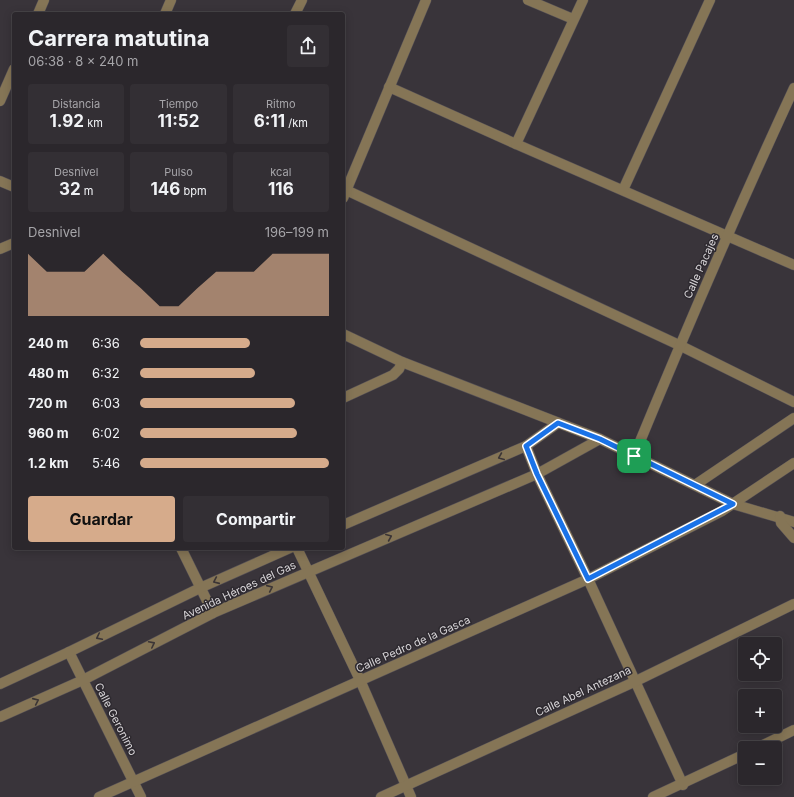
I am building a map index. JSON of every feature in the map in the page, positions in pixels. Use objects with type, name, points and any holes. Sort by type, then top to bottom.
[{"type":"street","points":[[39,12],[44,0]]},
{"type":"street","points":[[166,12],[171,0]]},
{"type":"street","points":[[297,12],[302,0]]},
{"type":"street","points":[[426,0],[345,194],[679,345],[794,402]]},
{"type":"street","points":[[528,0],[573,20]]},
{"type":"street","points":[[516,144],[583,0]]},
{"type":"street","points":[[623,190],[710,0]]},
{"type":"street","points":[[0,101],[12,74]]},
{"type":"street","points":[[389,87],[794,265]]},
{"type":"street","name":"Calle Pacajes","points":[[634,456],[679,345],[794,88]]},
{"type":"street","points":[[0,181],[12,186]]},
{"type":"street","points":[[0,249],[12,244]]},
{"type":"street","points":[[345,335],[402,362],[600,439],[733,504],[780,516],[794,522]]},
{"type":"street","points":[[345,397],[392,375],[399,369],[402,362]]},
{"type":"street","points":[[695,485],[794,418]]},
{"type":"street","points":[[345,524],[526,446],[558,423]]},
{"type":"street","name":"Avenida Héroes del Gas","points":[[0,717],[83,680],[213,614],[309,571],[537,474],[600,439]]},
{"type":"street","points":[[526,446],[537,474],[588,579],[682,784]]},
{"type":"street","name":"Calle Pedro de la Gasca","points":[[99,797],[588,579],[733,504],[794,463]]},
{"type":"street","points":[[780,516],[781,523],[794,538]]},
{"type":"street","points":[[181,550],[213,614]]},
{"type":"street","name":"Avenida Héroes del Gas","points":[[0,684],[200,588],[286,550]]},
{"type":"street","points":[[298,550],[360,680],[411,797]]},
{"type":"street","name":"Calle Abel Antezana","points":[[381,797],[634,682],[794,604]]},
{"type":"street","name":"Calle Geronimo","points":[[69,652],[141,797]]},
{"type":"street","points":[[771,741],[794,730]]},
{"type":"street","points":[[654,797],[738,757]]},
{"type":"route","points":[[558,423],[600,439],[634,456],[733,504],[588,579],[537,474],[526,446],[558,423]]}]
